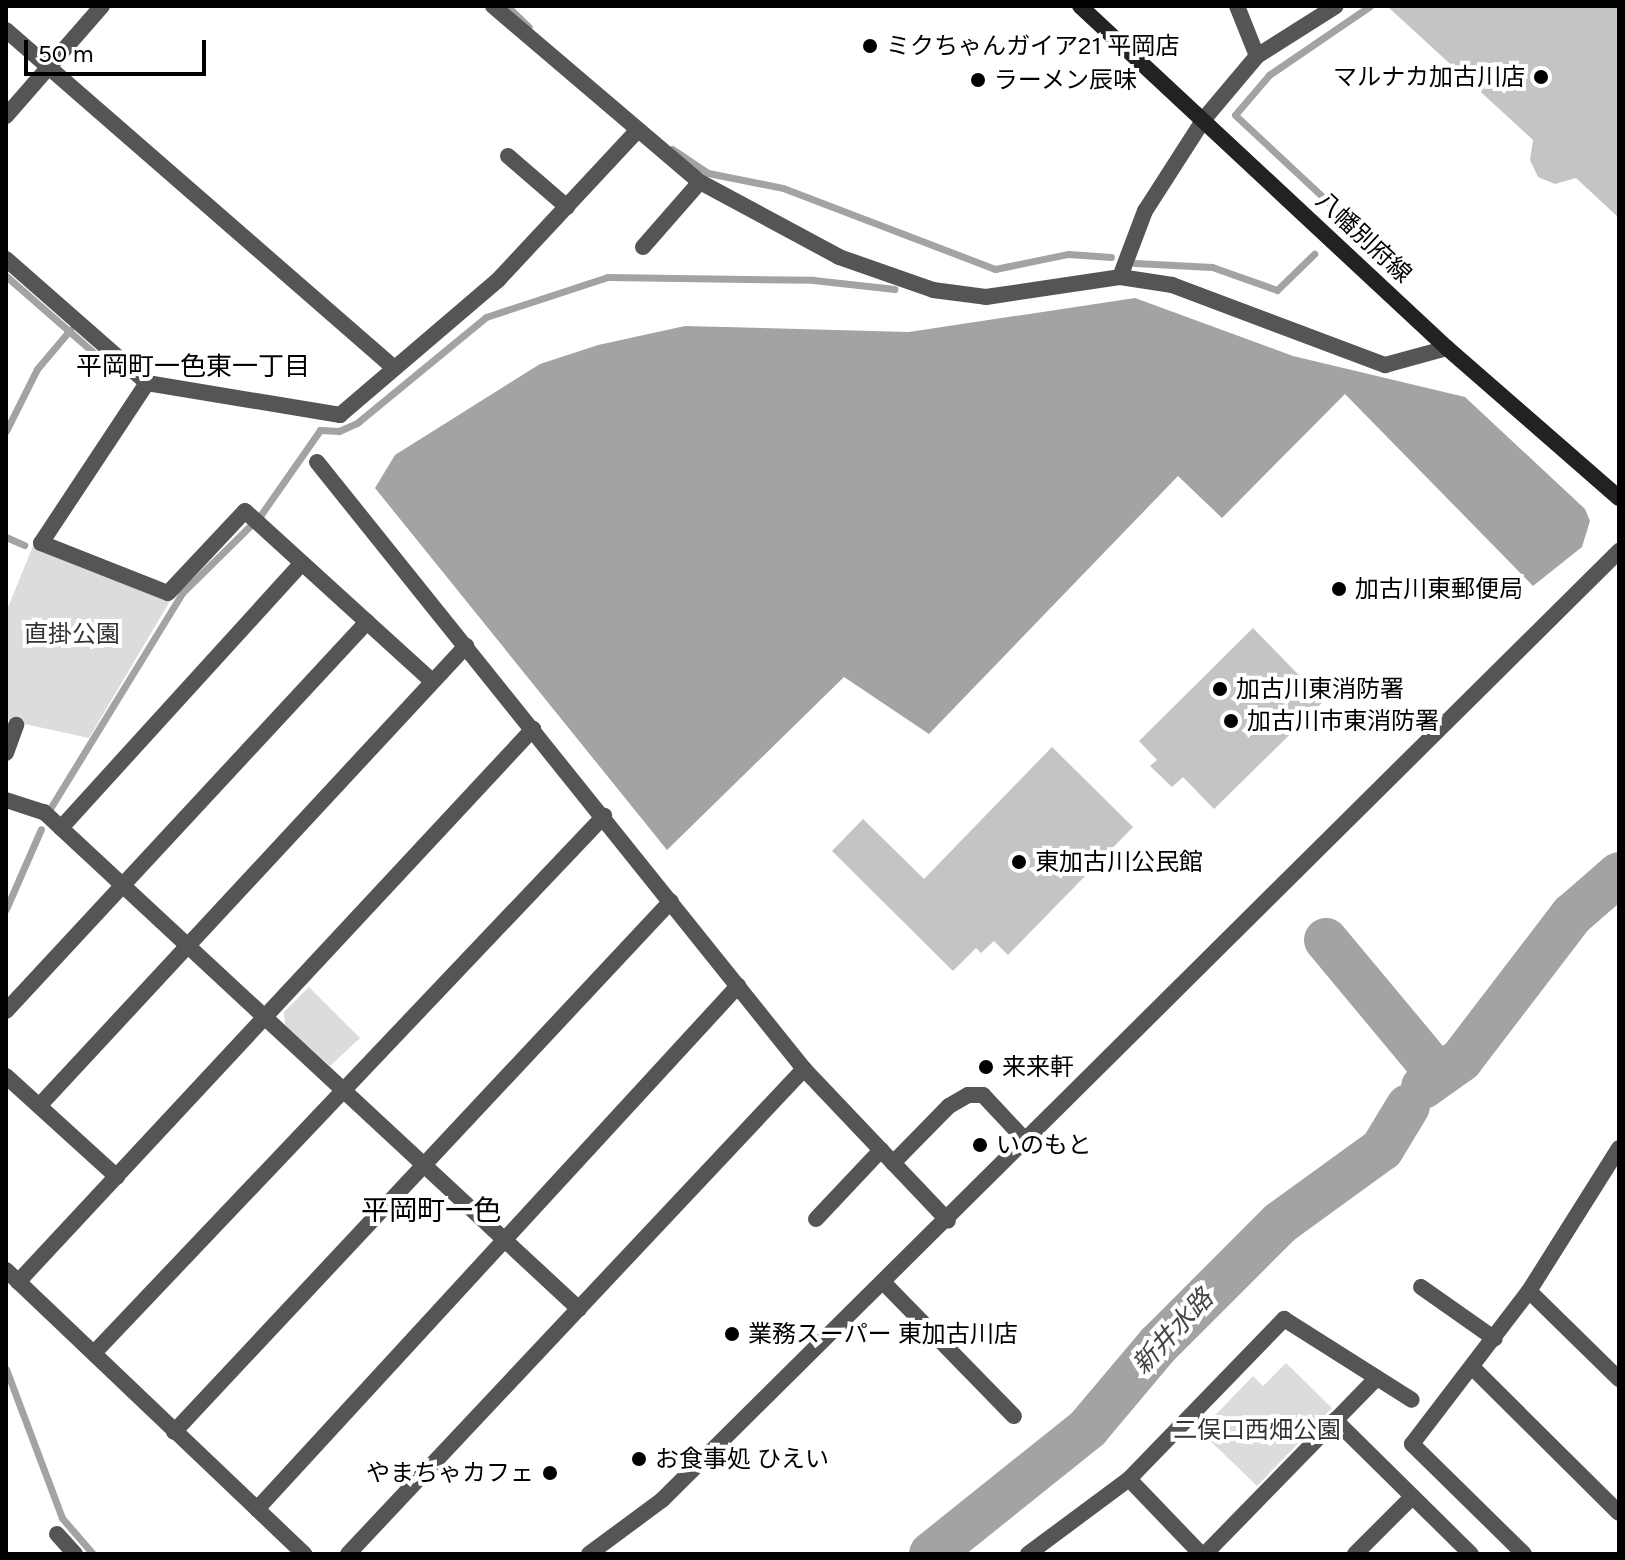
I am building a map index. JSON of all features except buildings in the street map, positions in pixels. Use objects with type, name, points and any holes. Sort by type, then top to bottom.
[{"type":"main road","name":"八幡別府線","points":[[1080,6],[1447,348],[1619,498]]},
{"type":"street","points":[[6,116],[102,6]]},
{"type":"street","points":[[493,6],[635,133],[700,182],[839,257],[933,290],[986,297],[1120,277],[1172,285],[1385,365],[1447,348]]},
{"type":"street","points":[[1237,6],[1257,56]]},
{"type":"street","points":[[1120,277],[1145,211],[1204,119],[1257,56],[1336,6]]},
{"type":"street","points":[[6,30],[393,367]]},
{"type":"street","points":[[6,259],[147,383],[340,415],[498,280],[635,133]]},
{"type":"street","points":[[508,156],[567,207]]},
{"type":"street","points":[[643,247],[700,182]]},
{"type":"street","points":[[147,383],[41,543],[168,593],[245,511],[432,681]]},
{"type":"street","points":[[317,462],[804,1069],[948,1221]]},
{"type":"street","points":[[589,1554],[662,1500],[948,1221],[1619,551]]},
{"type":"street","points":[[61,828],[302,563]]},
{"type":"street","points":[[6,1011],[367,622]]},
{"type":"street","points":[[39,1106],[466,646]]},
{"type":"street","points":[[6,753],[16,725]]},
{"type":"street","points":[[304,1554],[12,1276],[117,1177],[533,729]]},
{"type":"street","points":[[6,800],[44,812],[264,1021],[579,1309]]},
{"type":"street","points":[[94,1353],[604,816]]},
{"type":"street","points":[[174,1432],[671,901]]},
{"type":"street","points":[[257,1509],[738,986]]},
{"type":"street","points":[[348,1554],[804,1069]]},
{"type":"street","points":[[6,1076],[117,1177]]},
{"type":"street","points":[[893,1163],[949,1106],[968,1095],[983,1095],[1027,1142]]},
{"type":"street","points":[[1524,1554],[1412,1444],[1474,1369],[1529,1291],[1614,1169],[1619,1148]]},
{"type":"street","points":[[816,1219],[881,1150]]},
{"type":"street","points":[[884,1283],[1014,1416]]},
{"type":"street","points":[[1421,1287],[1495,1339]]},
{"type":"street","points":[[1529,1291],[1619,1379]]},
{"type":"street","points":[[1031,1553],[1129,1479],[1284,1319],[1412,1400]]},
{"type":"street","points":[[1474,1369],[1619,1513]]},
{"type":"street","points":[[1129,1479],[1203,1554],[1377,1378]]},
{"type":"street","points":[[1335,1420],[1471,1554]]},
{"type":"street","points":[[1355,1554],[1412,1497]]},
{"type":"street","points":[[57,1534],[75,1554]]},
{"type":"green space","name":"直掛公園","points":[[33,546],[170,601],[89,738],[6,720],[6,612]]},
{"type":"green space","points":[[309,987],[360,1038],[330,1066],[285,1025],[284,1012]]},
{"type":"green space","name":"二俣口西畑公園","points":[[1286,1363],[1332,1408],[1257,1486],[1200,1431],[1253,1376],[1263,1386]]},
{"type":"shaded area","points":[[1135,298],[1293,356],[1465,397],[1585,509],[1590,521],[1582,547],[1533,586],[1345,394],[1222,518],[1178,476],[929,734],[844,677],[667,850],[375,488],[395,455],[540,364],[598,345],[685,326],[909,332]]},
{"type":"waterway","points":[[507,6],[529,27]]},
{"type":"waterway","points":[[1370,6],[1269,75],[1235,115],[1399,268]]},
{"type":"waterway","points":[[672,149],[708,173],[783,188],[995,269],[1068,254],[1111,257]]},
{"type":"waterway","points":[[1135,263],[1212,267],[1277,290],[1314,254]]},
{"type":"waterway","points":[[6,276],[95,354]]},
{"type":"waterway","points":[[51,807],[182,593],[260,516],[320,430],[339,431],[357,423],[486,317],[608,277],[813,280],[895,289]]},
{"type":"waterway","points":[[6,431],[37,369],[70,330]]},
{"type":"waterway","points":[[6,537],[24,545]]},
{"type":"waterway","points":[[6,909],[41,829]]},
{"type":"waterway","name":"新井水路","points":[[1423,1087],[1461,1060],[1572,915],[1619,874]]},
{"type":"waterway","points":[[1326,940],[1425,1059]]},
{"type":"waterway","name":"新井水路","points":[[931,1554],[1088,1428],[1158,1345],[1280,1223],[1382,1149],[1408,1106]]},
{"type":"waterway","points":[[6,1369],[62,1518],[93,1554]]},
{"type":"place","name":"ミクちゃんガイア21 平岡店","points":[[870,46]]},
{"type":"place","name":"マルナカ加古川店","points":[[1541,77]]},
{"type":"place","name":"ラーメン辰味","points":[[978,80]]},
{"type":"place","name":"加古川東郵便局","points":[[1339,589]]},
{"type":"place","name":"加古川東消防署","points":[[1220,689]]},
{"type":"place","name":"加古川市東消防署","points":[[1231,721]]},
{"type":"place","name":"東加古川公民館","points":[[1019,862]]},
{"type":"place","name":"来来軒","points":[[986,1067]]},
{"type":"place","name":"いのもと","points":[[980,1145]]},
{"type":"place","name":"業務スーパー 東加古川店","points":[[732,1334]]},
{"type":"place","name":"お食事処 ひえい","points":[[639,1459]]},
{"type":"place","name":"やまちゃカフェ","points":[[550,1473]]},
{"type":"district","name":"平岡町一色東一丁目","points":[[193,367]]},
{"type":"district","name":"平岡町一色","points":[[431,1210]]}]
